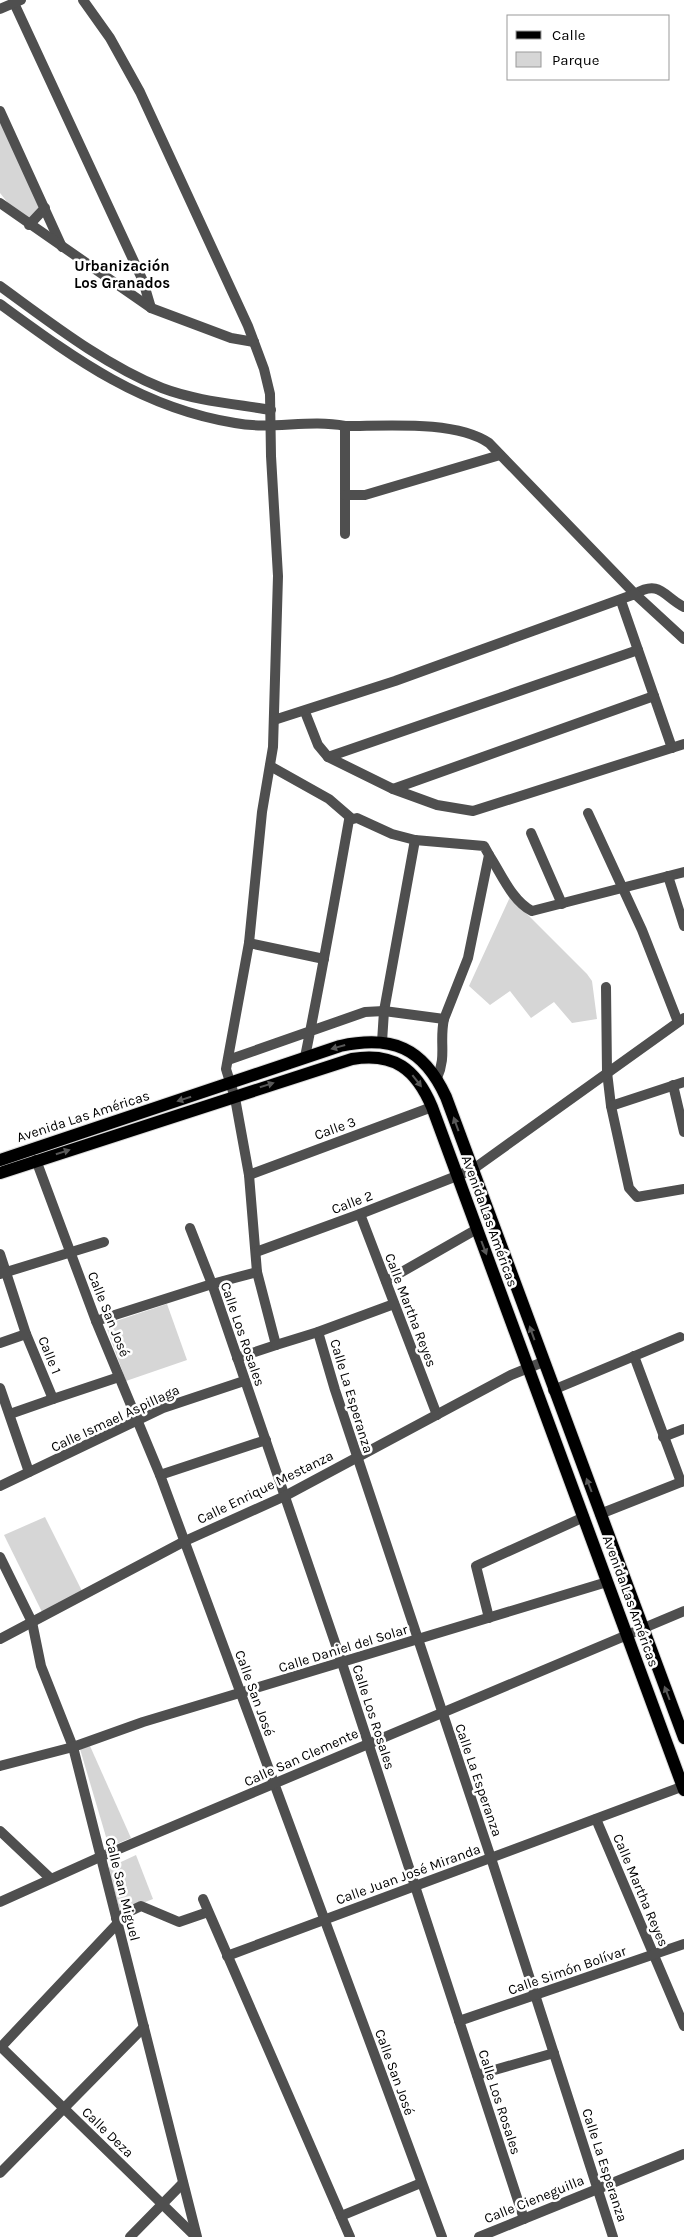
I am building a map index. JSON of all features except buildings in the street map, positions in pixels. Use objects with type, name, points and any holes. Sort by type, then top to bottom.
[{"type":"main road","name":"Avenida Las Américas","points":[[0,1160],[230,1084],[305,1057],[358,1042],[382,1042],[396,1045],[417,1056],[437,1078],[684,1738]]},
{"type":"main road","name":"Avenida Las Américas","points":[[0,1173],[235,1098],[259,1087],[352,1059],[371,1057],[391,1060],[408,1070],[423,1088],[432,1106],[684,1788]]},
{"type":"main road","points":[[598,1556],[614,1550]]},
{"type":"street","points":[[83,0],[110,38],[136,83],[254,342],[268,383],[271,410],[270,426],[278,576],[274,657],[274,720],[270,766],[262,812],[249,943],[226,1073],[235,1098],[248,1175],[257,1272],[276,1345]]},
{"type":"street","points":[[0,9],[18,2],[143,281],[152,308]]},
{"type":"street","points":[[0,111],[62,247]]},
{"type":"street","points":[[0,203],[29,225],[152,308],[231,338],[254,342]]},
{"type":"street","points":[[29,225],[38,218],[44,208]]},
{"type":"street","points":[[0,286],[107,361],[162,388],[179,394],[271,410]]},
{"type":"street","points":[[0,304],[97,373],[136,392],[194,414],[236,424],[270,426],[330,423],[344,426],[466,431],[489,443],[635,594],[684,639]]},
{"type":"street","points":[[344,426],[345,534]]},
{"type":"street","points":[[345,495],[365,495],[500,455]]},
{"type":"street","points":[[274,720],[305,712],[621,601],[645,588],[660,589],[684,607]]},
{"type":"street","points":[[621,601],[672,748]]},
{"type":"street","points":[[328,757],[638,650]]},
{"type":"street","points":[[393,789],[654,696]]},
{"type":"street","points":[[305,712],[318,745],[328,757],[393,789],[437,805],[473,811],[684,744]]},
{"type":"street","points":[[270,766],[329,799],[351,818],[415,840],[478,845],[488,850],[489,855],[523,906],[532,911],[621,886],[684,872]]},
{"type":"street","points":[[588,813],[681,1020]]},
{"type":"street","points":[[305,1057],[349,820],[351,818]]},
{"type":"street","points":[[531,832],[562,904]]},
{"type":"street","points":[[382,1042],[384,1011],[415,840]]},
{"type":"street","points":[[437,1078],[444,1060],[442,1040],[444,1019],[468,958],[489,855]]},
{"type":"street","points":[[668,876],[684,926]]},
{"type":"street","points":[[249,943],[324,959]]},
{"type":"street","points":[[606,987],[607,1072],[611,1106],[631,1192],[637,1196],[684,1189]]},
{"type":"street","points":[[228,1060],[366,1012],[384,1011],[444,1019]]},
{"type":"street","name":"Calle 2","points":[[256,1252],[472,1170],[681,1020]]},
{"type":"street","points":[[611,1106],[684,1082]]},
{"type":"street","points":[[673,1085],[684,1132]]},
{"type":"street","name":"Calle 3","points":[[248,1175],[432,1106]]},
{"type":"street","name":"Calle San José","points":[[36,1160],[96,1321],[160,1475],[185,1541],[442,2237]]},
{"type":"street","name":"Calle Martha Reyes","points":[[360,1214],[437,1415]]},
{"type":"street","name":"Calle Los Rosales","points":[[190,1228],[212,1284],[342,1663],[524,2218]]},
{"type":"street","points":[[386,1281],[477,1229]]},
{"type":"street","points":[[3,1273],[104,1242]]},
{"type":"street","name":"Calle 1","points":[[0,1254],[3,1273],[53,1399]]},
{"type":"street","points":[[96,1321],[212,1284],[257,1272]]},
{"type":"street","points":[[237,1358],[318,1332],[394,1304]]},
{"type":"street","name":"Calle La Esperanza","points":[[318,1332],[417,1640],[491,1858],[599,2188],[613,2237]]},
{"type":"street","points":[[0,1343],[26,1334]]},
{"type":"street","points":[[553,1390],[680,1337]]},
{"type":"street","points":[[600,1514],[683,1482],[663,1437],[634,1356]]},
{"type":"street","name":"Calle Enrique Mestanza","points":[[0,1638],[185,1541],[285,1496],[528,1367],[543,1362]]},
{"type":"street","points":[[10,1414],[120,1378]]},
{"type":"street","name":"Calle Ismael Aspillaga","points":[[0,1486],[136,1420],[189,1398],[244,1381]]},
{"type":"street","points":[[0,1388],[29,1472]]},
{"type":"street","points":[[663,1437],[684,1429]]},
{"type":"street","points":[[160,1475],[266,1440]]},
{"type":"street","points":[[489,1618],[476,1566],[584,1517]]},
{"type":"street","name":"Calle San Miguel","points":[[0,1557],[32,1622],[41,1666],[73,1748],[196,2237]]},
{"type":"street","name":"Calle Daniel del Solar","points":[[0,1766],[73,1748],[143,1722],[241,1694],[607,1582]]},
{"type":"street","name":"Calle San Clemente","points":[[0,1902],[50,1878],[367,1743],[684,1611]]},
{"type":"street","name":"Calle Juan José Miranda","points":[[227,1956],[684,1788]]},
{"type":"street","name":"Calle Martha Reyes","points":[[596,1819],[684,2026]]},
{"type":"street","points":[[0,1831],[50,1878]]},
{"type":"street","points":[[0,1908],[10,1898]]},
{"type":"street","points":[[203,1899],[350,2237]]},
{"type":"street","points":[[0,2047],[117,1921],[141,1906],[179,1922],[208,1912]]},
{"type":"street","name":"Calle Simón Bolívar","points":[[459,2021],[684,1944]]},
{"type":"street","points":[[0,2173],[144,2027]]},
{"type":"street","name":"Calle Deza","points":[[0,2047],[196,2237]]},
{"type":"street","points":[[477,2075],[554,2053]]},
{"type":"street","name":"Calle Cieneguilla","points":[[479,2237],[684,2154]]},
{"type":"street","points":[[130,2237],[183,2183]]},
{"type":"street","points":[[341,2216],[422,2183]]},
{"type":"green space","points":[[0,121],[38,204],[39,211],[34,216],[27,218],[12,208],[0,193]]},
{"type":"green space","points":[[510,897],[592,981],[597,1019],[572,1023],[554,1002],[531,1018],[510,991],[490,1005],[469,986]]},
{"type":"green space","points":[[167,1304],[187,1360],[126,1381],[107,1329],[110,1323]]},
{"type":"green space","points":[[45,1517],[82,1591],[42,1612],[4,1535]]},
{"type":"green space","points":[[90,1746],[131,1838],[109,1847],[80,1749]]},
{"type":"green space","points":[[136,1855],[153,1899],[120,1912],[108,1868]]},
{"type":"district","name":"Urbanización Los Granados","points":[[122,274]]}]
